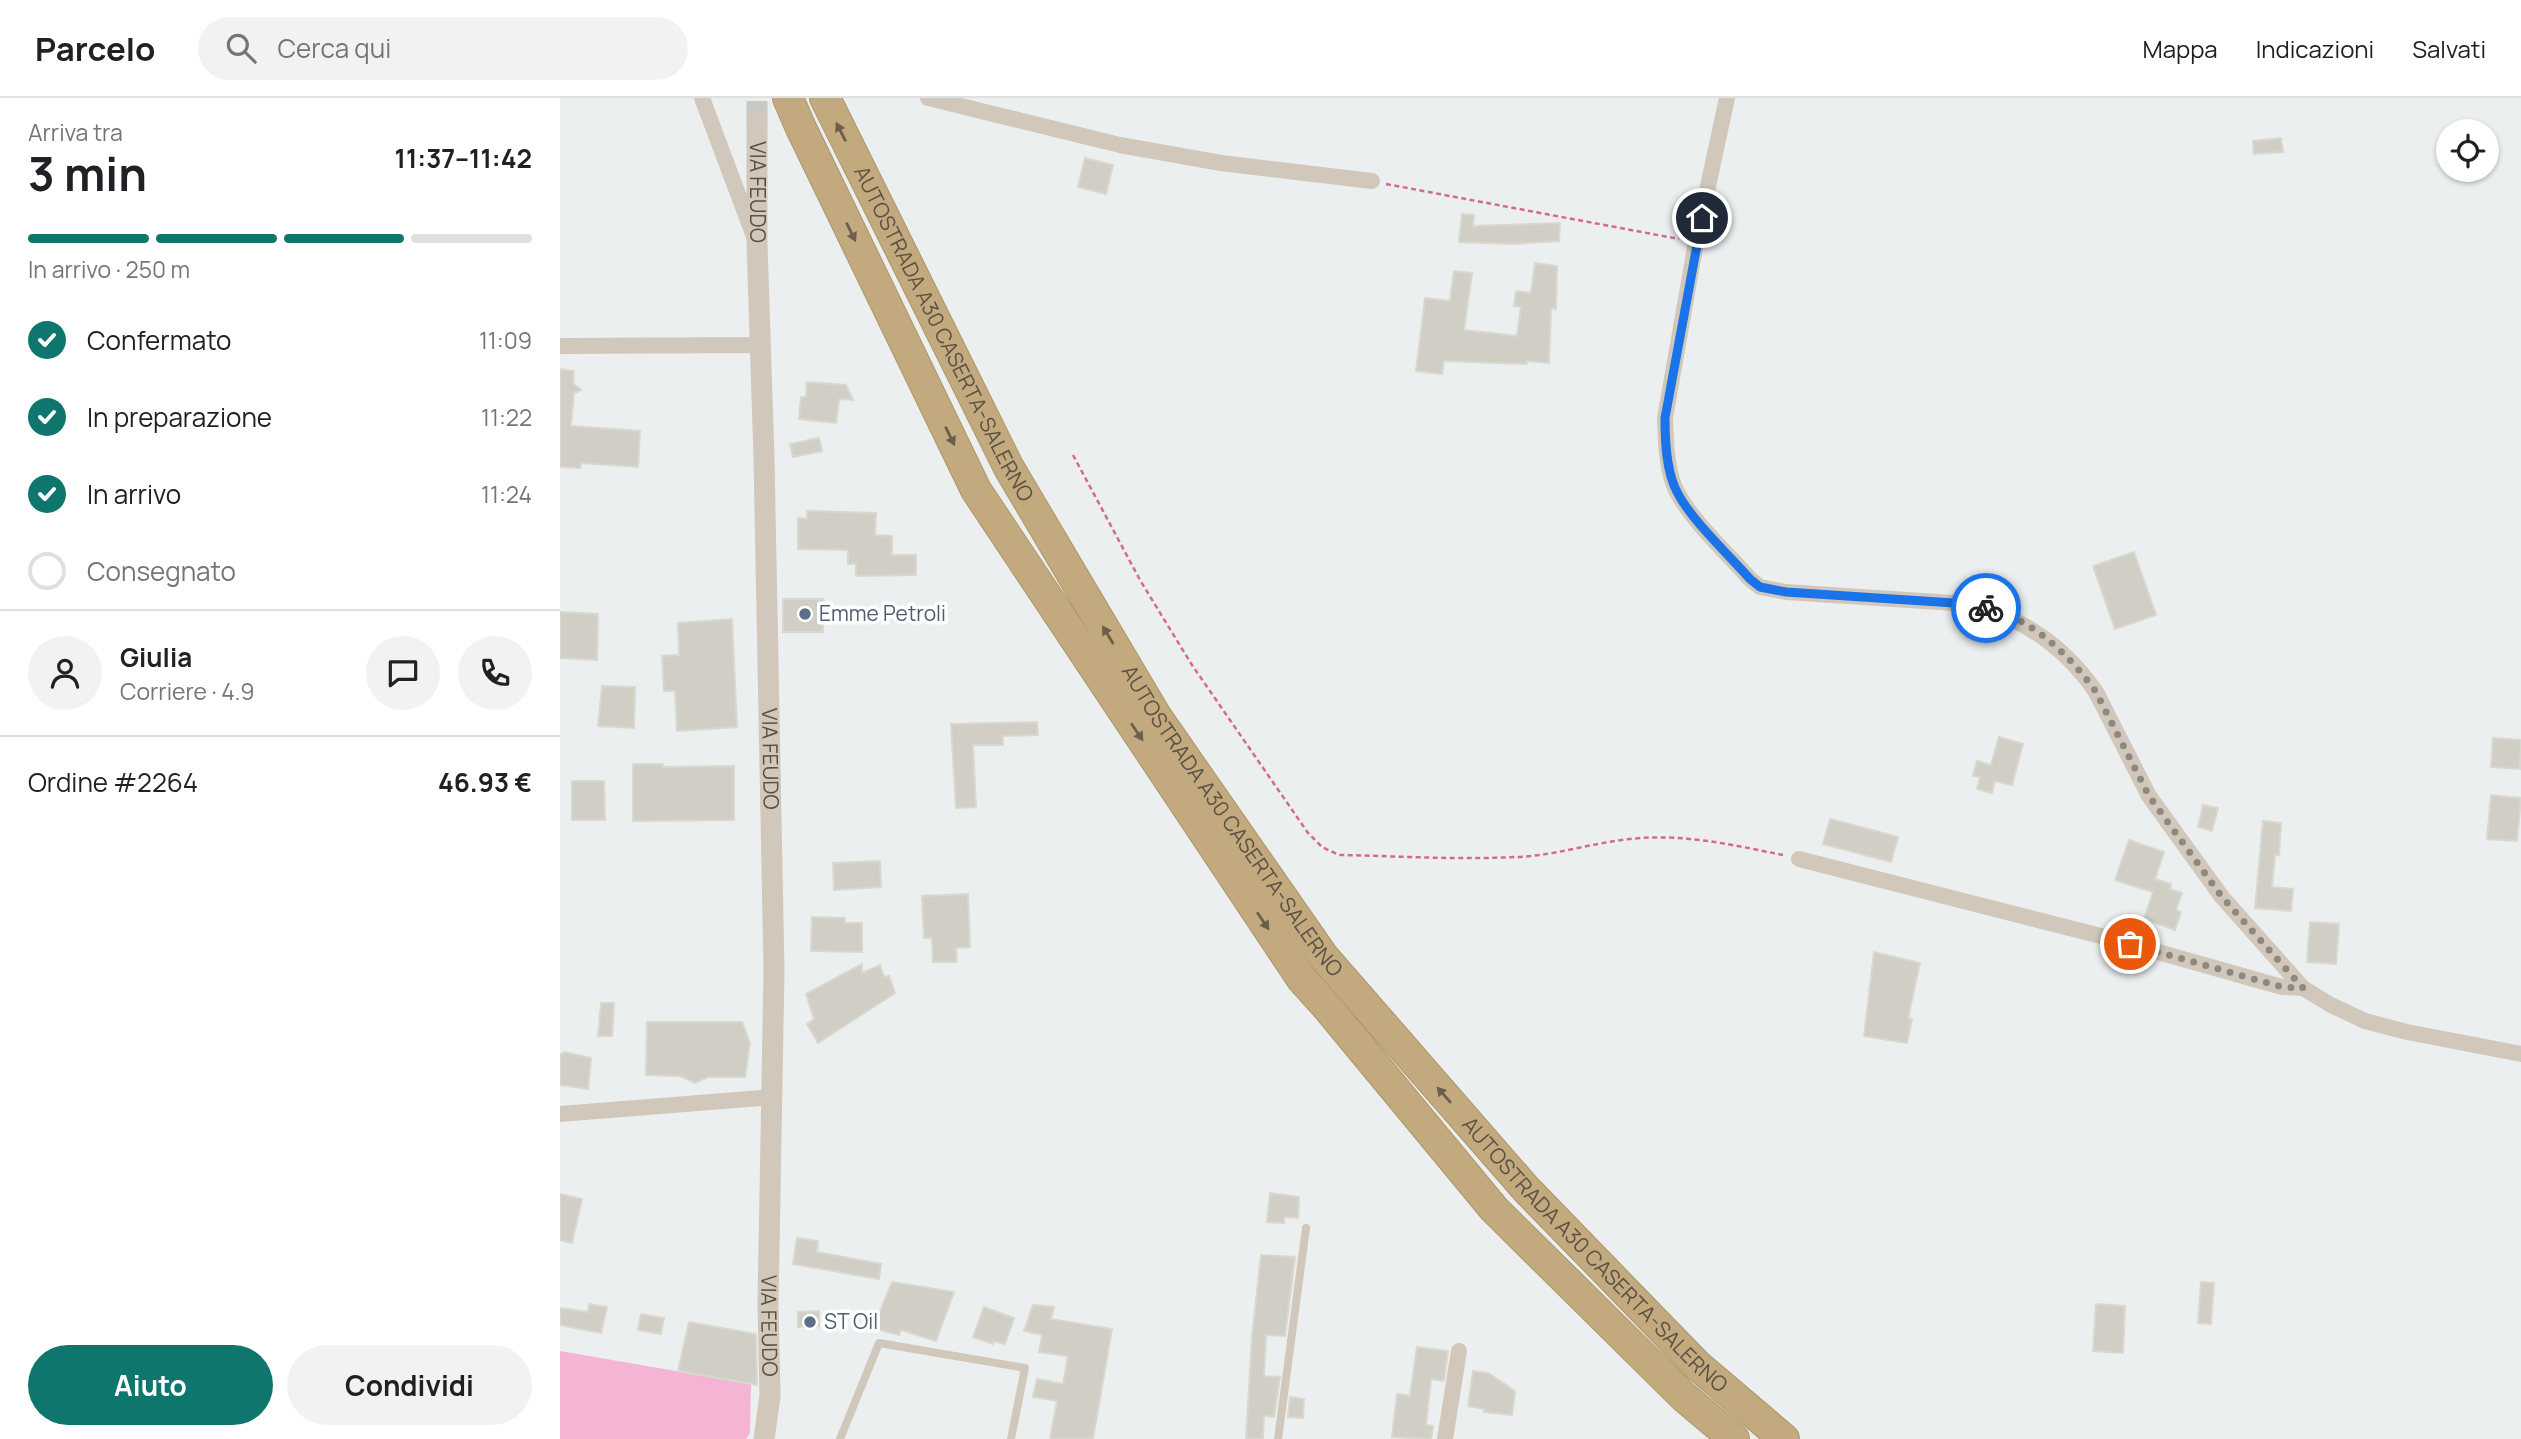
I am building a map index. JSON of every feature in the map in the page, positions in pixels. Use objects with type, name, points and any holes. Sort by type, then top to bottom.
[{"type":"highway","name":"AUTOSTRADA A30 CASERTA-SALERNO","points":[[788,98],[976,490],[1301,978],[1494,1209],[1684,1397],[1734,1439]]},
{"type":"highway","name":"AUTOSTRADA A30 CASERTA-SALERNO","points":[[825,98],[1009,468],[1156,716],[1324,956],[1526,1189],[1697,1365],[1784,1439]]},
{"type":"street","points":[[702,98],[757,243]]},
{"type":"street","points":[[928,98],[1158,152],[1221,163],[1372,181]]},
{"type":"street","points":[[1727,98],[1696,243],[1665,418],[1665,442],[1676,491],[1691,512],[1760,587],[1786,592],[1969,604],[1997,610],[2026,625],[2063,652],[2096,692],[2149,796],[2222,897],[2303,988],[2365,1021],[2521,1054]]},
{"type":"street","name":"VIA FEUDO","points":[[757,122],[757,243],[774,957],[768,1304],[770,1396],[764,1439]]},
{"type":"street","points":[[560,346],[760,345]]},
{"type":"street","points":[[1799,859],[2105,937],[2282,987],[2303,988]]},
{"type":"street","points":[[560,1114],[773,1097]]},
{"type":"street","points":[[1445,1439],[1458,1351]]},
{"type":"street","name":"VIA FEUDO","points":[[770,1396],[780,1439]]},
{"type":"lane","points":[[1278,1439],[1306,1228]]},
{"type":"lane","points":[[840,1439],[879,1343],[1026,1368],[1011,1439]]},
{"type":"path","points":[[1372,181],[1696,243]]},
{"type":"path","points":[[1073,455],[1140,580],[1192,665],[1308,833],[1322,847],[1339,855],[1517,857],[1563,852],[1628,839],[1666,836],[1739,846],[1799,859]]},
{"type":"shaded area","points":[[560,1351],[751,1384],[750,1433],[746,1439],[560,1439]]},
{"type":"building","points":[[2281,138],[2283,152],[2254,154],[2253,141]]},
{"type":"building","points":[[1085,158],[1113,165],[1106,194],[1078,187]]},
{"type":"building","points":[[1462,214],[1474,215],[1473,226],[1560,223],[1559,241],[1513,244],[1459,242]]},
{"type":"building","points":[[1535,263],[1557,266],[1556,309],[1551,308],[1549,363],[1444,361],[1442,374],[1416,371],[1425,298],[1450,301],[1454,271],[1472,273],[1464,330],[1517,336],[1521,307],[1514,306],[1516,291],[1531,293]]},
{"type":"building","points":[[560,369],[574,371],[573,383],[581,390],[574,393],[571,426],[640,431],[638,467],[581,463],[580,468],[560,467]]},
{"type":"building","points":[[807,382],[846,385],[853,400],[839,399],[836,423],[799,419],[801,397],[806,397]]},
{"type":"building","points":[[819,438],[822,451],[793,457],[790,444]]},
{"type":"building","points":[[807,511],[876,513],[875,535],[892,536],[892,555],[916,555],[916,575],[856,576],[856,564],[848,564],[848,550],[798,549],[798,518],[807,519]]},
{"type":"building","points":[[2134,552],[2156,615],[2115,629],[2093,566]]},
{"type":"building","points":[[783,599],[823,599],[823,632],[783,632]]},
{"type":"building","points":[[560,612],[598,614],[597,660],[560,658]]},
{"type":"building","points":[[732,619],[737,727],[677,731],[675,691],[664,691],[662,656],[679,655],[678,623]]},
{"type":"building","points":[[602,686],[635,687],[634,728],[598,726]]},
{"type":"building","points":[[1037,722],[1038,735],[1003,736],[1003,745],[973,745],[976,807],[956,808],[951,724]]},
{"type":"building","points":[[1999,737],[2023,744],[2012,785],[1995,781],[1992,793],[1977,789],[1980,777],[1973,776],[1977,761],[1991,765]]},
{"type":"building","points":[[2493,738],[2521,740],[2520,769],[2491,767]]},
{"type":"building","points":[[633,764],[663,764],[663,767],[734,766],[734,820],[633,821]]},
{"type":"building","points":[[572,781],[604,781],[605,820],[572,820]]},
{"type":"building","points":[[2491,795],[2521,798],[2517,841],[2487,839]]},
{"type":"building","points":[[2203,805],[2218,808],[2212,831],[2198,827]]},
{"type":"building","points":[[1830,819],[1898,837],[1891,862],[1823,844]]},
{"type":"building","points":[[2263,821],[2281,823],[2279,855],[2275,855],[2272,887],[2293,889],[2291,911],[2255,908]]},
{"type":"building","points":[[2129,840],[2164,852],[2155,879],[2171,884],[2170,889],[2182,893],[2176,910],[2181,912],[2175,930],[2144,919],[2153,892],[2115,880]]},
{"type":"building","points":[[880,861],[881,887],[834,890],[833,863]]},
{"type":"building","points":[[968,894],[970,947],[956,948],[957,962],[933,962],[932,938],[924,938],[922,896]]},
{"type":"building","points":[[812,917],[845,918],[845,923],[862,923],[862,952],[811,951]]},
{"type":"building","points":[[2310,922],[2339,924],[2336,964],[2307,962]]},
{"type":"building","points":[[1874,952],[1920,963],[1908,1018],[1912,1019],[1907,1043],[1864,1036]]},
{"type":"building","points":[[862,964],[862,973],[880,965],[884,977],[889,976],[895,993],[818,1043],[807,1024],[814,1019],[806,994]]},
{"type":"building","points":[[601,1003],[614,1003],[612,1036],[598,1036]]},
{"type":"building","points":[[647,1022],[742,1022],[750,1043],[745,1077],[708,1077],[695,1083],[680,1076],[646,1075]]},
{"type":"building","points":[[564,1052],[591,1058],[588,1089],[560,1085],[560,1054]]},
{"type":"building","points":[[1270,1193],[1299,1197],[1298,1218],[1284,1217],[1284,1223],[1267,1222]]},
{"type":"building","points":[[560,1194],[582,1199],[572,1243],[560,1240]]},
{"type":"building","points":[[797,1238],[818,1241],[817,1252],[881,1264],[879,1279],[793,1264]]},
{"type":"building","points":[[1261,1255],[1295,1257],[1285,1336],[1266,1335],[1264,1376],[1280,1377],[1274,1417],[1264,1416],[1263,1439],[1246,1439],[1252,1337]]},
{"type":"building","points":[[892,1282],[954,1292],[936,1341],[901,1330],[899,1335],[873,1328]]},
{"type":"building","points":[[2201,1282],[2214,1283],[2211,1324],[2198,1323]]},
{"type":"building","points":[[589,1304],[607,1307],[601,1333],[560,1325],[560,1308],[588,1312]]},
{"type":"building","points":[[2096,1304],[2125,1306],[2123,1353],[2093,1351]]},
{"type":"building","points":[[1033,1305],[1054,1307],[1051,1319],[1112,1329],[1093,1439],[1050,1439],[1057,1401],[1033,1397],[1037,1379],[1063,1384],[1068,1356],[1039,1352],[1042,1335],[1024,1331]]},
{"type":"building","points":[[984,1307],[1014,1318],[1005,1344],[994,1341],[993,1344],[973,1337]]},
{"type":"building","points":[[819,1311],[819,1326],[798,1327],[798,1312]]},
{"type":"building","points":[[641,1314],[664,1318],[661,1334],[638,1330]]},
{"type":"building","points":[[689,1322],[756,1334],[757,1385],[678,1371]]},
{"type":"building","points":[[1417,1347],[1448,1351],[1444,1381],[1431,1379],[1426,1425],[1433,1426],[1431,1439],[1392,1437],[1397,1394],[1410,1396]]},
{"type":"building","points":[[1473,1371],[1488,1373],[1515,1391],[1512,1415],[1484,1412],[1484,1409],[1468,1406]]},
{"type":"building","points":[[1290,1397],[1304,1399],[1303,1418],[1288,1417]]},
{"type":"tunnel","points":[[757,98],[757,122]]},
{"type":"way so far","points":[[1986,608],[1997,610],[2026,625],[2063,652],[2087,680],[2096,692],[2149,796],[2222,897],[2303,988],[2282,987],[2130,944]]},
{"type":"place","name":"Emme Petroli","points":[[805,614]]},
{"type":"place","name":"ST Oil","points":[[810,1322]]},
{"type":"route","points":[[1702,218],[1665,418],[1665,442],[1676,491],[1691,512],[1760,587],[1786,592],[1969,604],[1986,608]]}]
